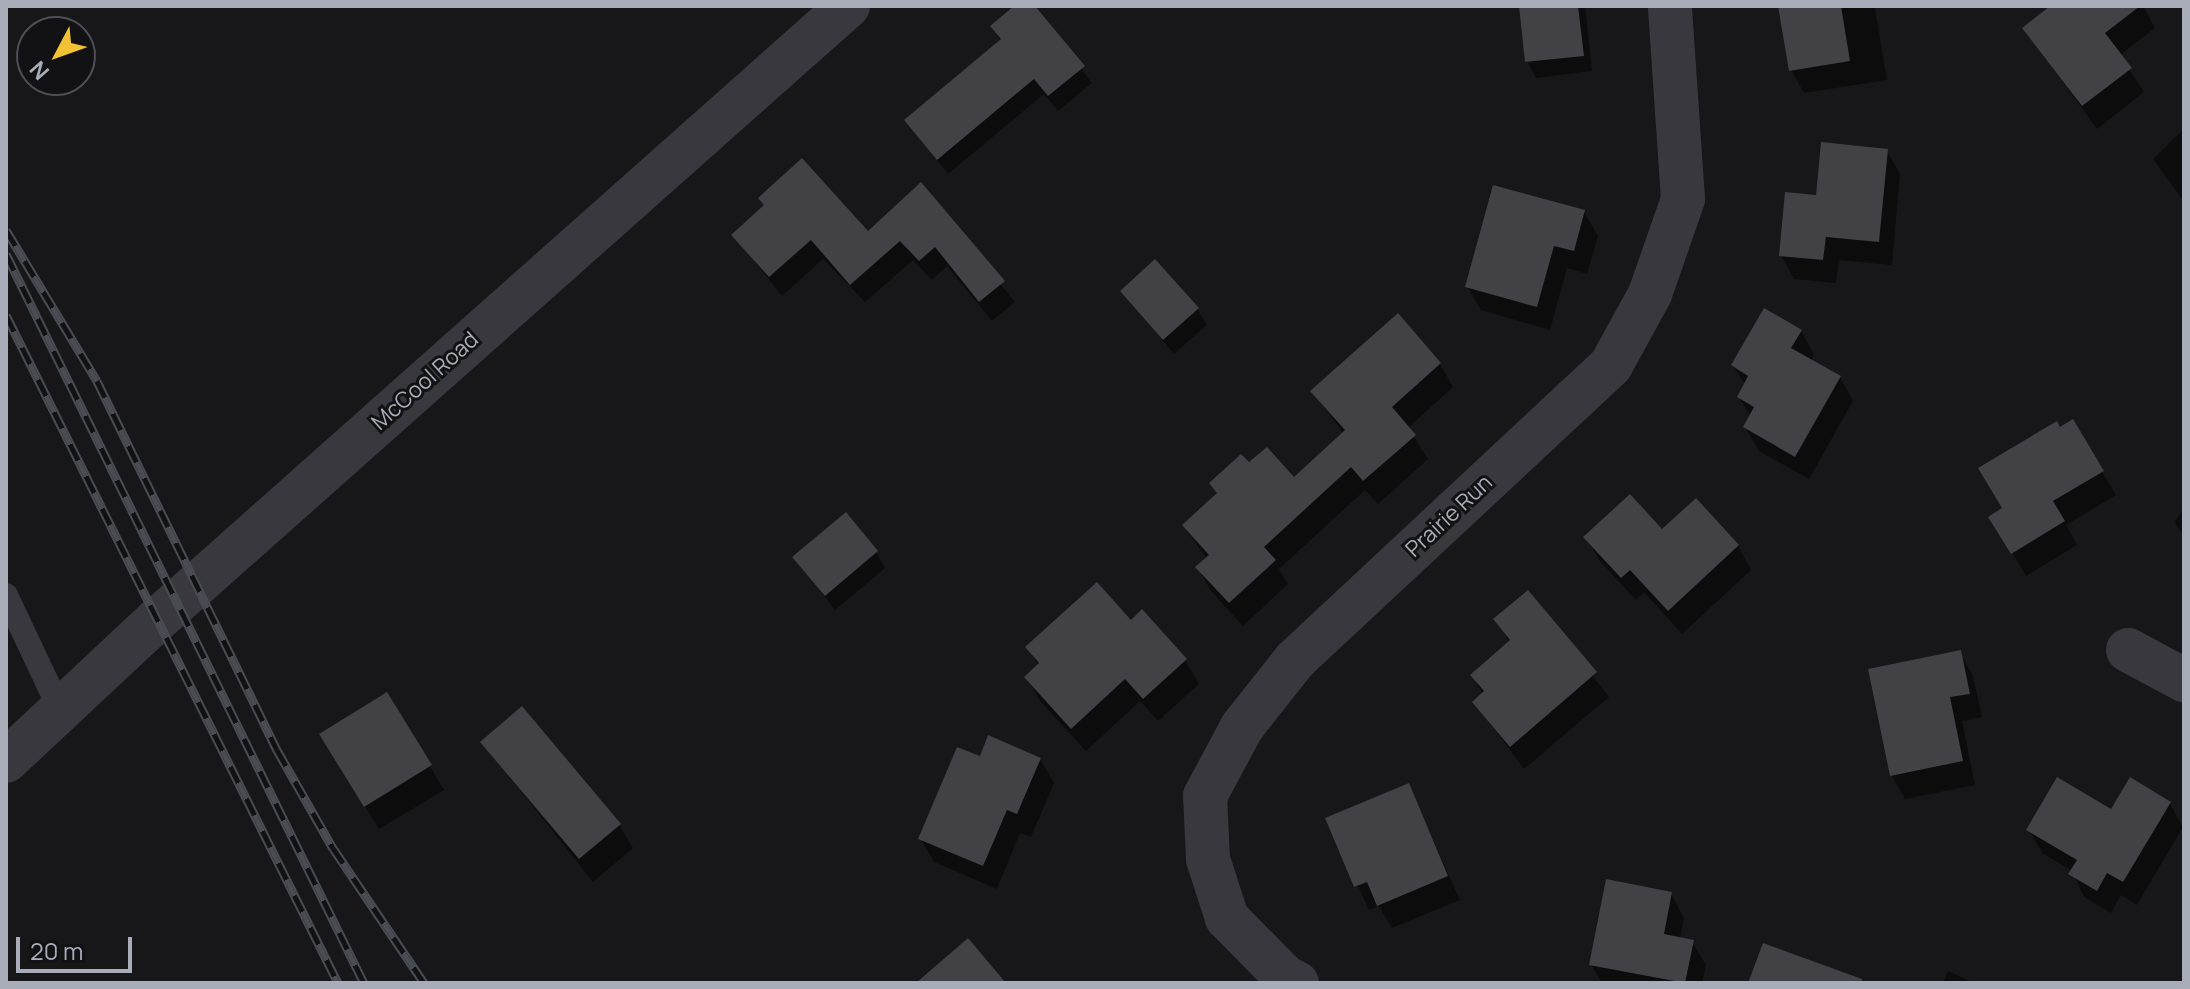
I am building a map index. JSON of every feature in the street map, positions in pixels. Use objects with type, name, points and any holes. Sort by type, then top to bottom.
[{"type":"street","name":"McCool Road","points":[[6,761],[848,6]]},
{"type":"street","name":"Prairie Run","points":[[1297,983],[1285,977],[1227,918],[1208,859],[1205,796],[1242,727],[1295,660],[1611,365],[1650,294],[1683,199],[1670,6]]},
{"type":"street","points":[[2128,650],[2184,680]]},
{"type":"lane","points":[[6,595],[60,710]]},
{"type":"building","points":[[1014,6],[1035,6],[1085,66],[1048,96],[1034,79],[937,160],[904,120],[1001,39],[990,26]]},
{"type":"building","points":[[1519,6],[1578,6],[1584,56],[1525,62]]},
{"type":"building","points":[[1778,6],[1841,6],[1850,61],[1789,71]]},
{"type":"building","points":[[2050,6],[2140,6],[2105,33],[2132,68],[2082,106],[2022,28]]},
{"type":"building","points":[[1821,142],[1888,149],[1879,242],[1826,237],[1823,260],[1779,256],[1785,192],[1816,195]]},
{"type":"building","points":[[802,158],[868,231],[921,182],[1005,281],[979,302],[935,247],[919,261],[900,241],[850,285],[811,240],[769,277],[731,235],[764,205],[758,198]]},
{"type":"building","points":[[1493,185],[1585,210],[1574,251],[1554,246],[1537,307],[1465,287]]},
{"type":"building","points":[[1155,259],[1199,308],[1163,340],[1120,291]]},
{"type":"building","points":[[1764,308],[1802,330],[1791,348],[1841,376],[1795,457],[1743,427],[1754,407],[1737,397],[1748,376],[1731,365]]},
{"type":"building","points":[[1398,313],[1441,363],[1392,407],[1416,435],[1363,481],[1351,467],[1264,547],[1276,560],[1229,603],[1195,567],[1209,555],[1182,525],[1217,493],[1209,483],[1241,454],[1249,462],[1267,447],[1294,477],[1345,430],[1310,391]]},
{"type":"building","points":[[2073,419],[2104,471],[2053,501],[2065,521],[2011,554],[1988,517],[2002,508],[1978,468],[2057,421],[2060,427]]},
{"type":"building","points":[[1630,494],[1662,529],[1696,498],[1739,545],[1668,611],[1630,570],[1621,578],[1583,537]]},
{"type":"building","points":[[846,512],[878,551],[825,596],[792,557]]},
{"type":"building","points":[[1097,582],[1131,620],[1142,609],[1187,659],[1143,699],[1125,679],[1071,729],[1024,677],[1039,663],[1025,647]]},
{"type":"building","points":[[1528,590],[1597,672],[1510,747],[1472,702],[1484,691],[1470,675],[1510,640],[1493,619]]},
{"type":"building","points":[[1961,650],[1970,694],[1950,697],[1963,761],[1890,776],[1868,669]]},
{"type":"building","points":[[387,692],[432,765],[364,807],[319,734]]},
{"type":"building","points":[[522,706],[621,824],[579,859],[480,742]]},
{"type":"building","points":[[988,735],[1041,758],[1017,814],[1007,810],[983,866],[918,839],[957,747],[980,756]]},
{"type":"building","points":[[2057,777],[2111,809],[2130,777],[2171,802],[2123,882],[2107,873],[2097,891],[2068,874],[2077,860],[2026,830]]},
{"type":"building","points":[[1409,783],[1448,876],[1377,906],[1367,882],[1354,887],[1325,818]]},
{"type":"building","points":[[1606,879],[1672,892],[1664,934],[1694,940],[1685,983],[1589,965]]},
{"type":"building","points":[[968,938],[1006,983],[916,983]]},
{"type":"building","points":[[1763,943],[1862,979],[1862,983],[1748,983]]},
{"type":"railway","points":[[6,230],[97,381],[277,750],[333,848],[424,983]]},
{"type":"railway","points":[[6,254],[364,983]]},
{"type":"railway","points":[[6,315],[338,983]]}]
